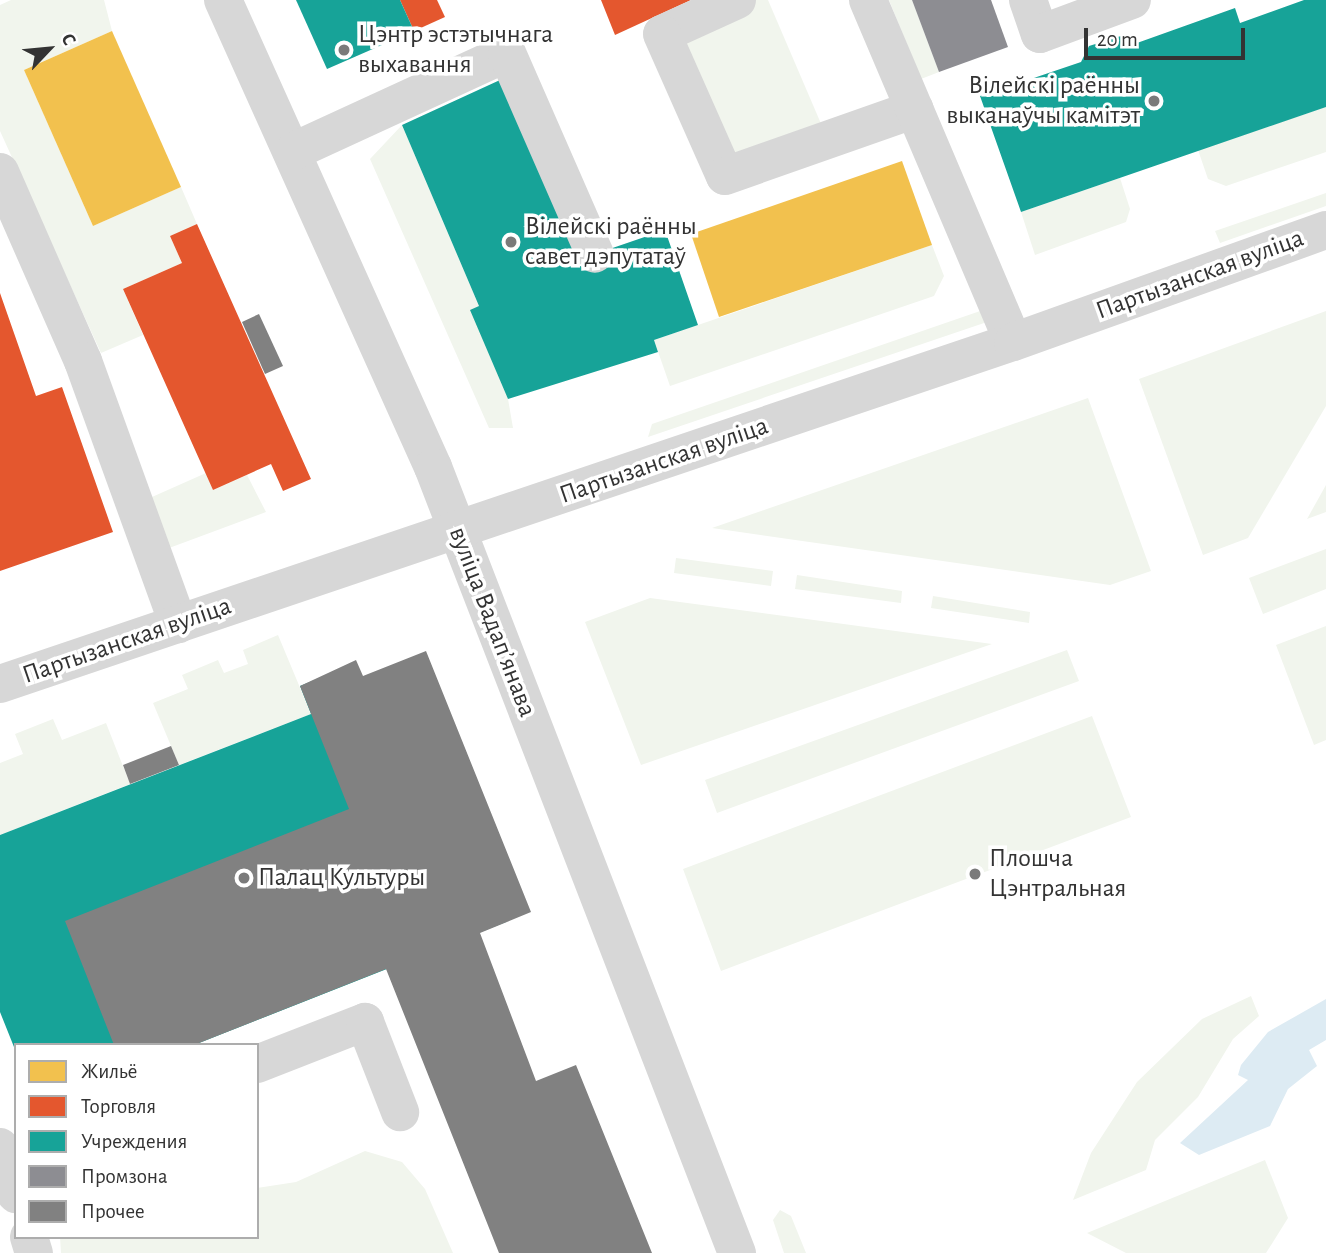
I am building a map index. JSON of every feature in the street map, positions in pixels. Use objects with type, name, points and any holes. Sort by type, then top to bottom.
[{"type":"street","name":"вуліца Вадапʼянава","points":[[223,0],[294,151],[457,530],[737,1253]]},
{"type":"street","points":[[737,0],[662,34],[724,176],[915,109]]},
{"type":"street","points":[[868,0],[1013,342]]},
{"type":"street","points":[[1028,0],[1040,34],[1132,0]]},
{"type":"street","points":[[294,151],[507,53],[595,254]]},
{"type":"street","points":[[0,172],[10,222],[83,361],[178,624]]},
{"type":"street","name":"Партызанская вуліца","points":[[0,684],[1013,342],[1326,230]]},
{"type":"street","points":[[259,1063],[365,1022],[400,1112]]},
{"type":"shaded area","points":[[11,0],[104,0],[112,31],[24,70],[93,226],[181,187],[197,224],[170,236],[182,263],[123,289],[143,335],[101,353],[0,131],[0,5]]},
{"type":"shaded area","points":[[737,0],[768,0],[828,140],[725,176],[662,34]]},
{"type":"shaded area","points":[[889,0],[912,0],[939,72],[921,79]]},
{"type":"shaded area","points":[[1326,107],[1326,152],[1226,186],[1208,179],[1198,150]]},
{"type":"shaded area","points":[[402,125],[479,306],[471,311],[508,399],[513,428],[489,428],[370,159]]},
{"type":"shaded area","points":[[1120,178],[1130,209],[1126,222],[1035,255],[1021,212]]},
{"type":"shaded area","points":[[1326,193],[1326,206],[1220,243],[1215,231]]},
{"type":"shaded area","points":[[932,245],[944,276],[934,296],[670,386],[654,340]]},
{"type":"shaded area","points":[[986,309],[990,321],[648,437],[652,424]]},
{"type":"shaded area","points":[[1326,311],[1326,406],[1248,538],[1203,555],[1139,379]]},
{"type":"shaded area","points":[[1088,398],[1151,571],[1110,585],[712,528]]},
{"type":"shaded area","points":[[206,473],[213,490],[247,475],[266,512],[153,554],[134,505]]},
{"type":"shaded area","points":[[1326,485],[1326,512],[1307,519]]},
{"type":"shaded area","points":[[1326,549],[1326,589],[1263,614],[1249,578]]},
{"type":"shaded area","points":[[676,558],[773,571],[771,586],[674,573]]},
{"type":"shaded area","points":[[797,575],[902,591],[901,603],[795,589]]},
{"type":"shaded area","points":[[933,596],[1030,612],[1029,623],[931,608]]},
{"type":"shaded area","points":[[650,598],[992,644],[641,765],[585,622]]},
{"type":"shaded area","points":[[1326,626],[1326,740],[1314,745],[1276,645]]},
{"type":"shaded area","points":[[278,635],[311,714],[179,765],[153,703],[188,689],[182,675],[218,660],[224,673],[248,664],[243,650]]},
{"type":"shaded area","points":[[1067,650],[1079,681],[717,813],[705,780]]},
{"type":"shaded area","points":[[1092,716],[1131,817],[721,971],[683,869]]},
{"type":"shaded area","points":[[53,719],[62,740],[106,723],[130,784],[0,835],[0,763],[23,754],[15,734]]},
{"type":"shaded area","points":[[1251,996],[1259,1016],[1233,1039],[1198,1097],[1155,1140],[1146,1170],[1073,1200],[1091,1153],[1137,1082],[1202,1019]]},
{"type":"shaded area","points":[[1326,999],[1326,1040],[1309,1050],[1317,1066],[1288,1089],[1270,1126],[1199,1155],[1180,1143],[1248,1080],[1238,1075],[1241,1065],[1268,1032]]},
{"type":"shaded area","points":[[365,1151],[402,1162],[425,1189],[453,1253],[61,1253],[60,1239],[259,1239],[259,1188],[296,1182]]},
{"type":"shaded area","points":[[1265,1160],[1288,1218],[1266,1253],[1126,1253],[1087,1233]]},
{"type":"shaded area","points":[[780,1210],[791,1216],[806,1253],[784,1253],[773,1220]]},
{"type":"building: Жильё","points":[[112,31],[181,187],[93,226],[24,70]]},
{"type":"building: Жильё","points":[[902,161],[932,245],[719,317],[691,234]]},
{"type":"building: Торговля","points":[[400,0],[437,0],[445,17],[414,31]]},
{"type":"building: Торговля","points":[[601,0],[691,0],[615,35]]},
{"type":"building: Торговля","points":[[197,224],[311,479],[283,491],[271,464],[213,490],[123,289],[182,263],[170,236]]},
{"type":"building: Торговля","points":[[0,293],[36,396],[62,387],[113,532],[0,571]]},
{"type":"building: Учреждения","name":"Цэнтр эстэтычнага выхавання","points":[[296,0],[400,0],[414,31],[327,69]]},
{"type":"building: Учреждения","name":"Вілейскі раённы выканаўчы камітэт","points":[[1304,0],[1326,0],[1326,107],[1021,212],[980,96],[1081,62],[1089,46],[1121,36],[1137,43],[1235,8],[1240,23]]},
{"type":"building: Учреждения","name":"Вілейскі раённы савет дэпутатаў","points":[[500,80],[595,254],[665,230],[698,325],[654,340],[658,352],[508,399],[470,310],[479,306],[402,125]]},
{"type":"building: Учреждения","name":"Палац Культуры","points":[[349,666],[369,716],[415,697],[506,922],[199,1043],[14,1043],[14,1047],[0,1012],[0,835],[311,714],[300,686]]},
{"type":"building: Промзона","points":[[912,0],[991,0],[1008,47],[939,72]]},
{"type":"building: Прочее","points":[[259,314],[283,366],[265,374],[242,322]]},
{"type":"building: Прочее","name":"Палац Культуры","points":[[426,651],[531,912],[480,933],[536,1081],[576,1065],[652,1253],[499,1253],[386,969],[199,1043],[113,1043],[65,921],[349,809],[300,686],[356,660],[363,676]]},
{"type":"building: Прочее","points":[[171,746],[179,765],[130,784],[123,765]]},
{"type":"place","name":"Цэнтр эстэтычнага выхавання","points":[[344,50]]},
{"type":"place","name":"Вілейскі раённы выканаўчы камітэт","points":[[1154,101]]},
{"type":"place","name":"Вілейскі раённы савет дэпутатаў","points":[[511,242]]},
{"type":"place","name":"Плошча Цэнтральная","points":[[975,874]]},
{"type":"place","name":"Палац Культуры","points":[[244,878]]}]
